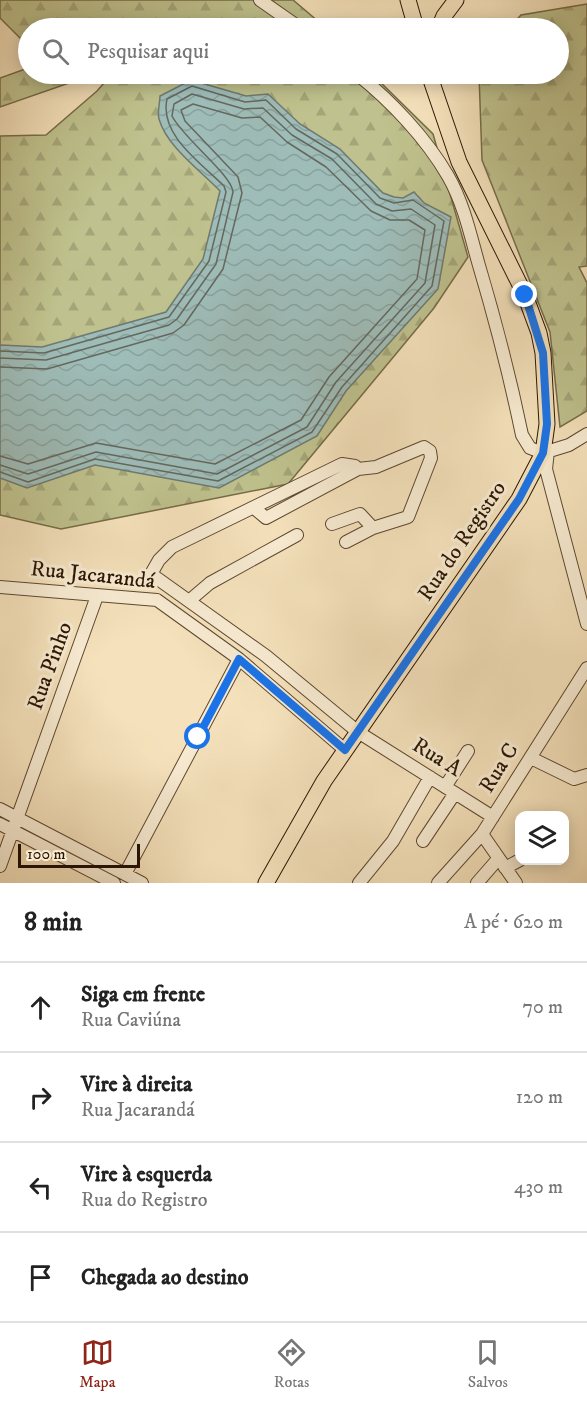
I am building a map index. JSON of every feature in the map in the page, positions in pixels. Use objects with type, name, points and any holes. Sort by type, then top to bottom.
[{"type":"main road","points":[[408,0],[413,18]]},
{"type":"main road","points":[[443,18],[456,0]]},
{"type":"main road","name":"Rua do Registro","points":[[266,883],[324,781],[519,499],[546,452],[547,424],[543,353],[539,333],[525,295],[473,193],[432,84]]},
{"type":"main road","points":[[435,84],[435,95]]},
{"type":"street","points":[[260,0],[286,18]]},
{"type":"street","points":[[370,84],[382,94],[426,145],[448,176],[462,205],[488,295],[522,435],[530,448],[546,452],[569,445],[587,434]]},
{"type":"street","name":"Rua A","points":[[373,528],[408,517],[431,458],[430,451],[424,447],[376,467],[358,469],[266,518],[254,508],[172,547],[159,560],[152,574],[190,600],[358,732],[493,817]]},
{"type":"street","points":[[546,452],[546,469],[587,624]]},
{"type":"street","points":[[332,524],[360,514],[373,528],[346,542]]},
{"type":"street","points":[[190,600],[210,584],[297,534]]},
{"type":"street","name":"Rua Jacarandá","points":[[0,587],[157,600],[239,659],[345,750]]},
{"type":"street","name":"Rua Pinho","points":[[0,866],[97,596]]},
{"type":"street","points":[[125,874],[239,659]]},
{"type":"street","name":"Rua C","points":[[438,883],[482,834],[587,668]]},
{"type":"street","points":[[319,728],[325,704]]},
{"type":"street","points":[[423,841],[468,751]]},
{"type":"street","points":[[531,758],[574,779],[587,775]]},
{"type":"street","points":[[358,883],[393,841],[430,777]]},
{"type":"street","points":[[0,809],[15,824],[109,882]]},
{"type":"street","points":[[0,824],[15,824],[142,883]]},
{"type":"street","points":[[482,834],[516,883]]},
{"type":"street","points":[[477,883],[501,864],[515,861]]},
{"type":"green space","points":[[0,0],[293,0],[314,18],[18,18],[18,36],[0,18]]},
{"type":"green space","points":[[587,4],[587,266],[579,267],[587,283],[587,411],[560,427],[550,332],[482,160],[479,84],[569,84],[569,18],[518,18],[521,15]]},
{"type":"green space","points":[[18,72],[18,84],[66,84],[0,107],[0,78]]},
{"type":"green space","points":[[103,84],[382,84],[433,134],[468,257],[434,308],[288,484],[61,529],[0,515],[0,136],[46,135]]},
{"type":"water","points":[[183,84],[205,84],[246,96],[268,94],[300,124],[340,149],[383,193],[403,198],[414,192],[424,203],[451,217],[438,289],[346,391],[317,436],[219,488],[95,465],[27,488],[0,478],[0,345],[42,347],[166,312],[203,259],[220,191],[185,158],[169,139],[158,116],[160,96]]},
{"type":"route","points":[[198,737],[239,659],[345,750],[519,499],[543,453],[547,424],[543,353],[539,333],[525,295]]}]
